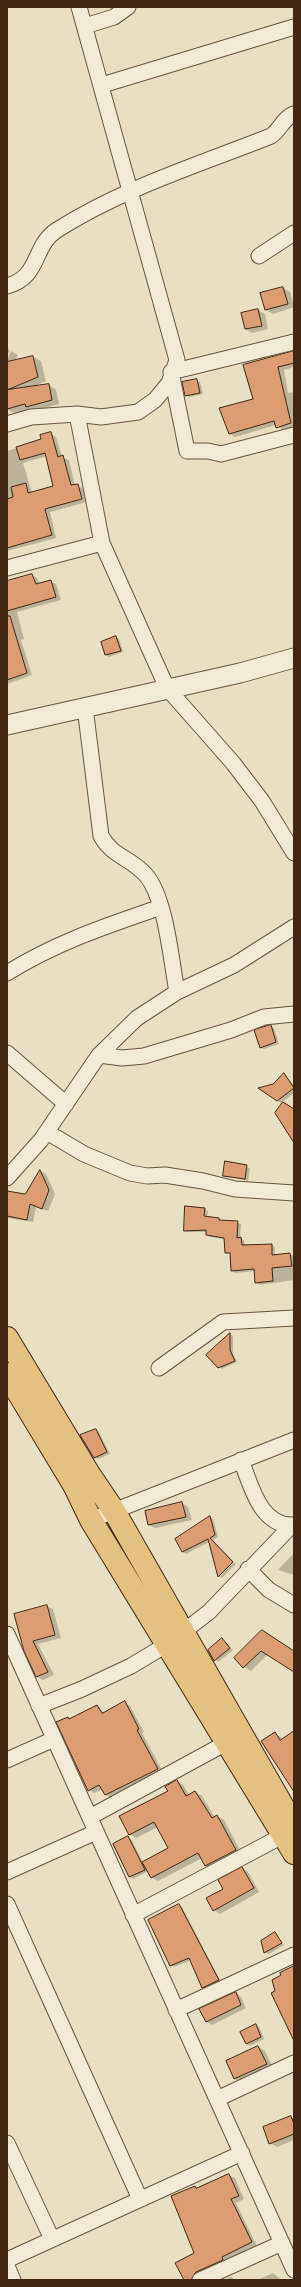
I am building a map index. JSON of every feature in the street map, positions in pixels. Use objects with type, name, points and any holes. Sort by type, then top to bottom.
[{"type":"highway","points":[[7,1338],[12,1373],[74,1485],[91,1520],[166,1645],[291,1838]]},
{"type":"highway","points":[[12,1373],[89,1474],[114,1511],[184,1631],[291,1838]]},
{"type":"street","points":[[7,424],[31,417],[76,414],[101,417],[138,412],[160,394],[169,382],[171,372],[177,360],[80,7]]},
{"type":"street","points":[[85,26],[114,17],[128,7]]},
{"type":"street","points":[[102,85],[294,27]]},
{"type":"street","points":[[7,286],[20,283],[28,274],[44,243],[55,231],[130,190],[271,136],[277,132],[285,119],[294,114]]},
{"type":"street","points":[[258,256],[294,232]]},
{"type":"street","points":[[171,372],[294,342]]},
{"type":"street","points":[[171,372],[187,451],[208,451],[221,454],[294,435]]},
{"type":"street","points":[[76,414],[102,543],[167,688],[233,763],[262,801],[294,853]]},
{"type":"street","points":[[7,568],[102,543]]},
{"type":"street","points":[[7,725],[167,688],[240,673],[294,658]]},
{"type":"street","points":[[85,707],[101,836],[113,852],[129,860],[145,874],[156,890],[161,907],[177,992]]},
{"type":"street","points":[[7,973],[40,953],[94,930],[161,907]]},
{"type":"street","points":[[7,1178],[47,1132],[99,1055],[137,1018],[177,992],[234,965],[294,927]]},
{"type":"street","points":[[99,1055],[122,1058],[144,1056],[231,1030],[264,1017],[294,1014]]},
{"type":"street","points":[[7,1053],[66,1104]]},
{"type":"street","points":[[47,1132],[84,1154],[130,1173],[147,1176],[165,1175],[203,1181],[235,1189],[294,1193]]},
{"type":"street","points":[[159,1368],[223,1322],[294,1318]]},
{"type":"street","points":[[91,1520],[294,1440]]},
{"type":"street","points":[[241,1460],[258,1503],[264,1511],[282,1524],[293,1525]]},
{"type":"street","points":[[39,1706],[82,1690],[132,1666],[166,1645],[209,1612],[248,1569],[293,1525]]},
{"type":"street","points":[[248,1569],[269,1590],[294,1605]]},
{"type":"street","points":[[8,1639],[90,1816],[133,1915],[294,2270]]},
{"type":"street","points":[[7,1760],[54,1739]]},
{"type":"street","points":[[90,1816],[228,1742]]},
{"type":"street","points":[[7,1872],[96,1832]]},
{"type":"street","points":[[133,1915],[291,1838]]},
{"type":"street","points":[[7,1904],[140,2199]]},
{"type":"street","points":[[176,2010],[294,1955]]},
{"type":"street","points":[[217,2099],[294,2063]]},
{"type":"street","points":[[7,2143],[52,2239]]},
{"type":"street","points":[[7,2260],[242,2153]]},
{"type":"street","points":[[200,2280],[282,2243]]},
{"type":"street","points":[[7,2266],[13,2280]]},
{"type":"building","points":[[283,287],[288,304],[265,310],[260,293]]},
{"type":"building","points":[[258,309],[262,326],[245,329],[241,313]]},
{"type":"building","points":[[294,351],[294,363],[278,367],[291,423],[276,428],[274,421],[229,434],[219,408],[253,399],[243,365]]},
{"type":"building","points":[[33,356],[38,377],[7,390],[7,362]]},
{"type":"building","points":[[197,379],[200,393],[185,396],[182,382]]},
{"type":"building","points":[[49,384],[52,400],[26,407],[25,404],[7,409],[7,390]]},
{"type":"building","points":[[51,432],[58,457],[63,455],[71,485],[78,484],[82,499],[45,509],[52,535],[7,548],[7,499],[13,497],[11,487],[26,483],[28,493],[53,486],[45,453],[20,460],[16,447],[41,439],[40,435]]},
{"type":"building","points":[[32,574],[36,584],[51,580],[56,597],[7,611],[7,581]]},
{"type":"building","points":[[7,616],[10,616],[27,673],[7,680]]},
{"type":"building","points":[[116,636],[121,651],[105,655],[101,642]]},
{"type":"building","points":[[271,1025],[276,1042],[260,1048],[254,1030]]},
{"type":"building","points":[[284,1073],[294,1088],[277,1101],[258,1088],[273,1084]]},
{"type":"building","points":[[283,1102],[294,1109],[294,1143],[275,1113]]},
{"type":"building","points":[[225,1161],[247,1165],[245,1179],[223,1176]]},
{"type":"building","points":[[40,1170],[49,1190],[42,1209],[30,1204],[27,1220],[7,1216],[7,1191],[25,1194]]},
{"type":"building","points":[[185,1206],[205,1208],[204,1216],[219,1218],[219,1220],[238,1221],[237,1238],[241,1237],[242,1245],[272,1244],[272,1255],[290,1253],[292,1266],[272,1268],[273,1281],[255,1283],[254,1269],[231,1271],[230,1253],[225,1253],[224,1238],[206,1235],[206,1230],[184,1231]]},
{"type":"building","points":[[230,1333],[230,1350],[235,1361],[218,1368],[206,1355]]},
{"type":"building","points":[[96,1429],[107,1452],[94,1458],[80,1435]]},
{"type":"building","points":[[182,1502],[186,1517],[148,1525],[145,1511]]},
{"type":"building","points":[[210,1516],[215,1535],[210,1538],[233,1562],[218,1577],[208,1539],[182,1552],[175,1539]]},
{"type":"building","points":[[47,1605],[55,1635],[33,1641],[48,1672],[36,1677],[24,1651],[14,1614]]},
{"type":"building","points":[[262,1630],[294,1651],[294,1672],[261,1651],[243,1668],[234,1658]]},
{"type":"building","points":[[222,1638],[230,1648],[214,1661],[208,1650]]},
{"type":"building","points":[[125,1701],[139,1729],[137,1730],[158,1769],[105,1795],[99,1785],[88,1791],[56,1722],[68,1717],[69,1719],[97,1705],[102,1713]]},
{"type":"building","points":[[294,1731],[294,1792],[261,1741],[275,1732],[280,1740]]},
{"type":"building","points":[[177,1780],[186,1796],[195,1791],[212,1818],[217,1815],[236,1850],[205,1866],[198,1853],[151,1878],[142,1862],[168,1848],[154,1822],[129,1835],[119,1816],[168,1791],[165,1787]]},
{"type":"building","points":[[128,1836],[145,1870],[129,1877],[113,1844]]},
{"type":"building","points":[[242,1867],[254,1888],[213,1911],[206,1898],[223,1889],[218,1880]]},
{"type":"building","points":[[179,1904],[219,1980],[202,1988],[189,1958],[170,1966],[148,1920]]},
{"type":"building","points":[[275,1932],[282,1943],[264,1953],[261,1941]]},
{"type":"building","points":[[294,1966],[294,2041],[271,1993],[275,1991],[272,1980],[281,1975],[280,1973]]},
{"type":"building","points":[[236,1992],[241,2005],[206,2022],[199,2009]]},
{"type":"building","points":[[256,2024],[261,2037],[246,2044],[240,2032]]},
{"type":"building","points":[[258,2046],[267,2064],[234,2079],[226,2061]]},
{"type":"building","points":[[291,2116],[294,2124],[294,2134],[269,2144],[263,2127]]},
{"type":"building","points":[[229,2174],[239,2196],[231,2199],[252,2242],[222,2257],[223,2260],[196,2272],[191,2280],[184,2280],[175,2263],[194,2253],[171,2196],[195,2186],[196,2188]]}]
